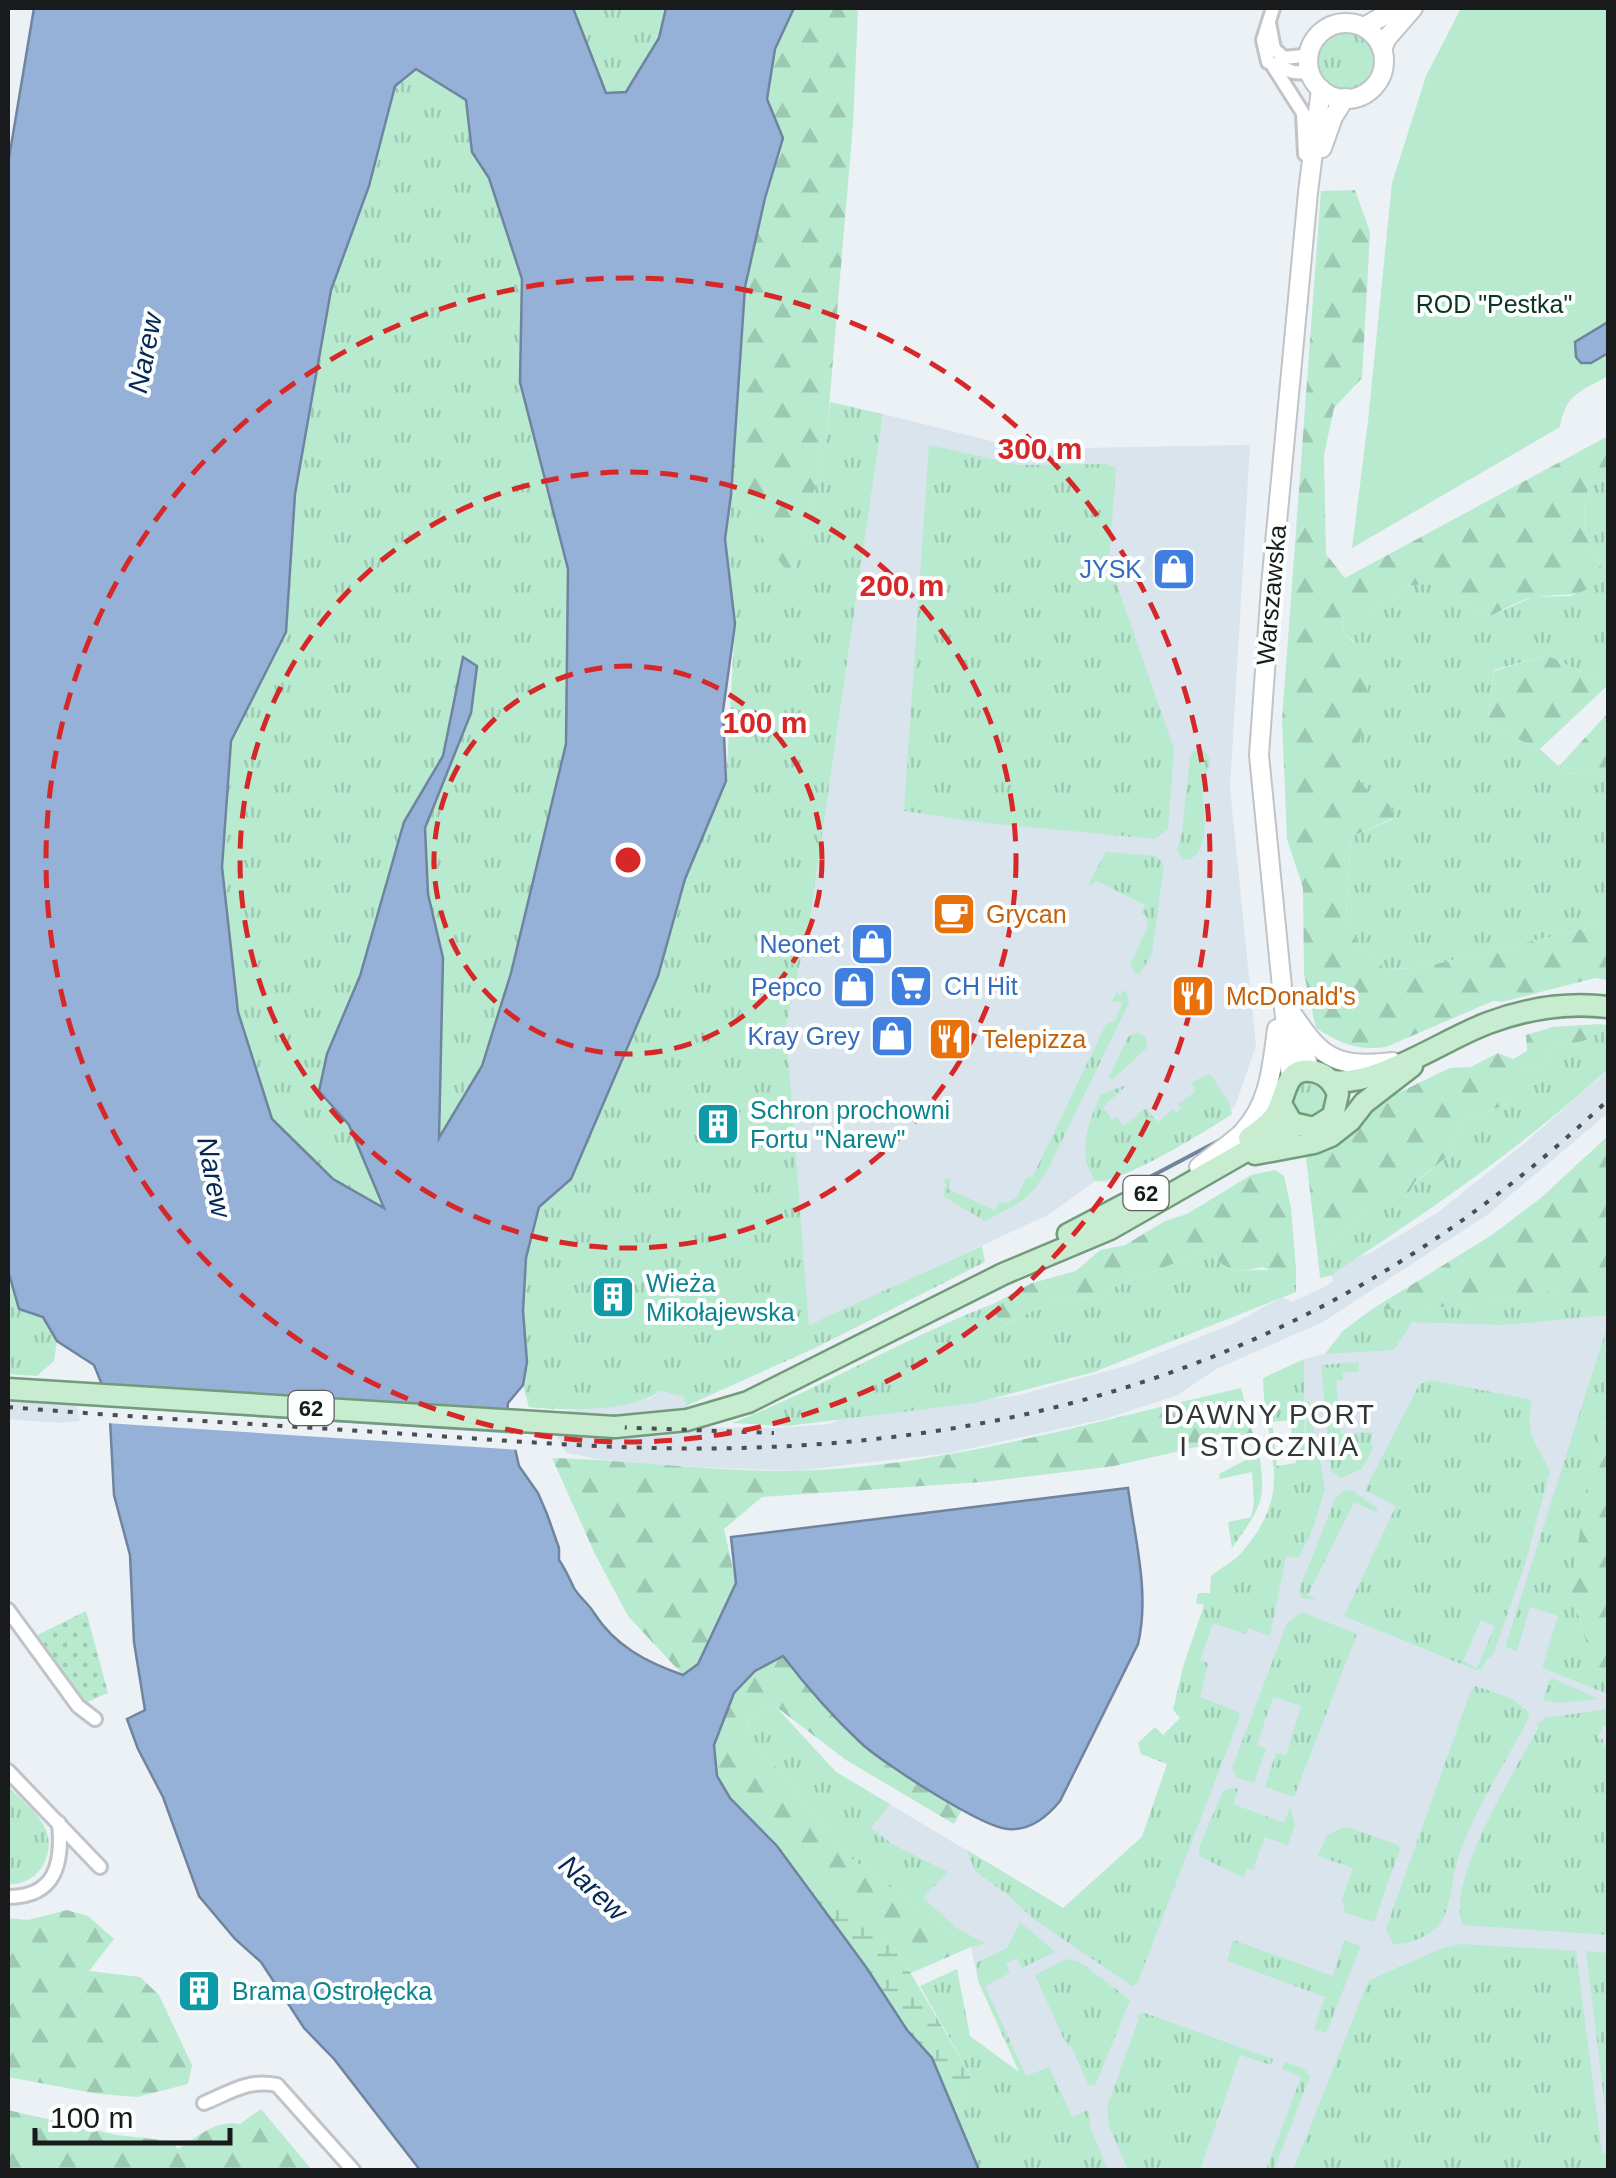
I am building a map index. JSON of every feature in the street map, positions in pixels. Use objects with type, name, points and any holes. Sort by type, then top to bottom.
[{"type":"main road","points":[[1351,19],[1378,40],[1383,69],[1374,86],[1358,97],[1345,98],[1316,81],[1310,50],[1326,28],[1351,19],[1398,8]]},
{"type":"main road","points":[[1382,50],[1387,38],[1413,8]]},
{"type":"main road","points":[[1325,9],[1326,28]]},
{"type":"main road","name":"Warszawska","points":[[1301,1075],[1281,999],[1260,755],[1270,586],[1316,81]]},
{"type":"main road","name":"Warszawska","points":[[1308,192],[1333,117],[1345,98]]},
{"type":"main road","points":[[1281,999],[1312,1042],[1338,1061],[1366,1066],[1415,1060]]},
{"type":"main road","points":[[1200,1166],[1242,1134],[1264,1099],[1281,999]]},
{"type":"main road","name":"62","points":[[8,1389],[602,1426],[696,1418],[748,1402],[1003,1274],[1110,1228],[1281,1131],[1296,1126],[1322,1126],[1334,1116],[1338,1102],[1485,1024],[1558,1004],[1608,1007]]},
{"type":"main road","name":"62","points":[[1331,1081],[1342,1082],[1415,1060]]},
{"type":"main road","name":"62","points":[[1230,1162],[1331,1136],[1415,1060]]},
{"type":"main road","points":[[1301,1075],[1331,1081],[1338,1102]]},
{"type":"main road","name":"62","points":[[1003,1274],[1045,1246],[1240,1145],[1275,1116],[1282,1090],[1301,1075]]},
{"type":"main road","points":[[1281,1104],[1296,1126]]},
{"type":"street","points":[[1273,8],[1263,40],[1264,51],[1303,113],[1308,192]]},
{"type":"street","points":[[1268,23],[1274,49],[1284,58],[1302,56],[1310,50]]},
{"type":"street","points":[[1274,66],[1316,81]]},
{"type":"street","points":[[8,1610],[78,1706],[95,1719]]},
{"type":"street","points":[[8,1771],[100,1866]]},
{"type":"street","points":[[10,1897],[32,1894],[46,1884],[58,1867],[62,1851],[58,1823]]},
{"type":"street","points":[[204,2103],[242,2084],[260,2081],[277,2085],[353,2170]]},
{"type":"shaded area","points":[[883,414],[1023,449],[1250,445],[1230,788],[1256,1046],[1235,1106],[1220,1122],[1107,1182],[1095,1181],[1050,1214],[809,1326],[786,1026],[810,918]]},
{"type":"shaded area","points":[[1608,1070],[1608,1113],[1487,1215],[1323,1322],[1216,1369],[1178,1395],[1105,1419],[950,1453],[795,1471],[597,1459],[567,1453],[551,1428],[564,1418],[564,1411],[649,1399],[660,1391],[683,1396],[696,1427],[830,1424],[1019,1395],[1129,1365],[1235,1323],[1282,1297],[1292,1302],[1326,1286],[1333,1281],[1330,1268],[1372,1252],[1437,1213]]},
{"type":"shaded area","points":[[1608,1136],[1608,1407],[1589,1472],[1594,1669],[1608,1671],[1608,2170],[1089,2170],[1021,2074],[978,1981],[971,1947],[844,1853],[775,1706],[836,1772],[1063,1908],[1142,1837],[1199,1674],[1183,1667],[1306,1482],[1304,1359],[1325,1354],[1343,1331],[1371,1310],[1492,1235],[1541,1198]]},
{"type":"shaded area","points":[[8,1378],[58,1381],[58,1387],[76,1404],[80,1421],[8,1419]]},
{"type":"green space","points":[[573,8],[666,8],[659,38],[625,92],[605,93]]},
{"type":"green space","points":[[794,8],[858,8],[853,125],[826,442],[792,578],[731,495],[745,287],[783,138],[767,99],[775,49]]},
{"type":"green space","name":"ROD \"Pestka\"","points":[[1461,8],[1608,8],[1608,376],[1570,400],[1560,427],[1352,548],[1392,183],[1426,76]]},
{"type":"green space","points":[[1346,32],[1367,40],[1375,61],[1367,82],[1346,90],[1325,82],[1317,61],[1325,40]]},
{"type":"green space","points":[[416,69],[466,99],[472,152],[489,178],[522,279],[520,382],[568,569],[566,744],[511,973],[482,1066],[439,1140],[443,958],[428,894],[425,828],[471,713],[463,657],[443,756],[404,822],[360,976],[327,1054],[319,1091],[349,1125],[385,1209],[333,1179],[272,1119],[238,1012],[222,867],[231,741],[286,632],[295,494],[331,290],[369,186],[395,86]]},
{"type":"green space","points":[[1355,190],[1370,232],[1362,378],[1334,408],[1324,455],[1326,554],[1345,578],[1608,436],[1608,481],[1591,480],[1584,518],[1588,539],[1605,574],[1588,588],[1574,594],[1531,598],[1490,616],[1459,603],[1446,582],[1405,586],[1379,609],[1343,615],[1344,633],[1358,650],[1368,683],[1357,774],[1373,796],[1385,797],[1393,811],[1393,818],[1351,837],[1346,914],[1358,945],[1385,969],[1419,968],[1608,923],[1608,980],[1595,978],[1493,1001],[1376,1048],[1349,1045],[1316,1028],[1304,974],[1303,888],[1287,839],[1282,720],[1321,191]]},
{"type":"green space","points":[[830,402],[883,414],[810,918],[786,1026],[809,1325],[982,1246],[985,1262],[815,1348],[686,1406],[683,1396],[660,1391],[615,1406],[529,1407],[523,1385],[527,1362],[523,1311],[526,1256],[539,1206],[571,1178],[634,1032],[670,934],[685,879],[726,781],[735,624],[725,539],[731,495],[792,577],[826,442]]},
{"type":"green space","points":[[929,445],[1019,465],[1107,464],[1116,468],[1109,562],[1174,749],[1168,829],[1155,839],[904,811]]},
{"type":"green space","points":[[1591,480],[1608,481],[1608,685],[1547,655],[1494,670],[1487,725],[1540,749],[1566,773],[1608,777],[1608,923],[1419,968],[1385,969],[1358,945],[1346,914],[1351,837],[1393,819],[1356,773],[1354,642],[1344,633],[1343,614],[1379,609],[1405,586],[1447,581],[1459,603],[1490,616],[1533,597],[1571,596],[1605,574],[1585,529]]},
{"type":"green space","points":[[1547,655],[1608,685],[1540,749],[1487,725],[1494,671]]},
{"type":"green space","points":[[1608,713],[1608,777],[1566,773],[1559,766]]},
{"type":"green space","points":[[1204,750],[1211,761],[1203,784],[1204,834],[1198,852],[1190,860],[1183,859],[1177,851],[1190,756],[1193,751]]},
{"type":"green space","points":[[1106,852],[1156,856],[1164,865],[1152,953],[1140,974],[1130,964],[1147,929],[1147,917],[1141,913],[1145,905],[1097,881],[1090,886],[1089,883]]},
{"type":"green space","points":[[1126,990],[1129,1003],[1046,1173],[1033,1191],[985,1221],[946,1198],[943,1182],[948,1178],[948,1189],[994,1210],[1000,1202],[1017,1197],[1026,1178],[1033,1176],[1106,1024],[1115,1021],[1123,1002],[1112,1002],[1116,992],[1119,995]]},
{"type":"green space","points":[[1599,1024],[1608,1025],[1608,1069],[1473,1178],[1330,1276],[1320,1278],[1318,1259],[1357,1221],[1374,1196],[1406,1198],[1415,1183],[1452,1153],[1458,1123],[1507,1104],[1518,1069],[1541,1065],[1554,1048],[1590,1039]]},
{"type":"green space","points":[[1599,1024],[1591,1039],[1554,1048],[1541,1065],[1519,1069],[1507,1104],[1458,1123],[1452,1153],[1415,1182],[1406,1198],[1390,1204],[1374,1197],[1357,1221],[1318,1259],[1306,1158],[1314,1151],[1375,1104],[1450,1068],[1471,1067],[1498,1053],[1513,1059],[1527,1051],[1526,1035],[1553,1027]]},
{"type":"green space","points":[[1138,1032],[1146,1038],[1147,1048],[1113,1079],[1108,1079],[1128,1037]]},
{"type":"green space","points":[[1210,1074],[1228,1100],[1232,1114],[1144,1165],[1096,1181],[1085,1149],[1088,1127],[1101,1094],[1127,1085],[1103,1107],[1112,1120],[1117,1117],[1124,1126],[1145,1108],[1158,1122],[1173,1109],[1177,1113],[1181,1108],[1178,1104],[1195,1092],[1192,1082]]},
{"type":"green space","points":[[1309,1081],[1322,1087],[1328,1100],[1322,1113],[1309,1119],[1296,1113],[1290,1100],[1296,1087]]},
{"type":"green space","points":[[1608,1136],[1608,1305],[1559,1289],[1482,1305],[1371,1310],[1492,1235],[1541,1198]]},
{"type":"green space","points":[[1275,1170],[1284,1176],[1291,1208],[1296,1269],[1273,1272],[1263,1267],[1235,1272],[1203,1252],[1114,1287],[1098,1299],[1060,1301],[1000,1327],[993,1304],[1032,1283],[1076,1271],[1100,1250],[1125,1245],[1165,1221],[1187,1214],[1251,1175]]},
{"type":"green space","points":[[1203,1252],[1235,1272],[1296,1269],[1296,1292],[1094,1372],[975,1403],[787,1426],[732,1423],[993,1304],[1001,1327],[1060,1301],[1098,1299],[1114,1287]]},
{"type":"green space","points":[[8,1270],[19,1309],[43,1317],[57,1341],[54,1361],[37,1376],[8,1374]]},
{"type":"green space","points":[[1560,1289],[1608,1305],[1608,1315],[1502,1325],[1412,1322],[1394,1350],[1325,1354],[1343,1331],[1371,1310],[1482,1305]]},
{"type":"green space","points":[[1608,1324],[1608,1407],[1589,1472],[1571,1589],[1594,1669],[1608,1671],[1608,1694],[1542,1668],[1558,1616],[1530,1607],[1517,1651],[1505,1647]]},
{"type":"green space","points":[[1304,1359],[1305,1449],[1308,1398],[1325,1488],[1299,1558],[1286,1556],[1270,1636],[1248,1628],[1246,1634],[1213,1623],[1200,1660],[1208,1663],[1200,1697],[1239,1712],[1239,1719],[1137,1984],[1132,1986],[1035,1920],[975,1871],[967,1850],[1063,1908],[1142,1837],[1167,1764],[1141,1754],[1138,1743],[1155,1727],[1163,1735],[1180,1718],[1173,1710],[1204,1605],[1196,1603],[1198,1593],[1210,1593],[1211,1576],[1242,1552],[1269,1508],[1274,1468],[1263,1378]],"holes":[[[1290,1420],[1296,1463],[1277,1466],[1272,1422]]]},
{"type":"green space","points":[[1358,1362],[1359,1371],[1343,1373],[1343,1380],[1336,1381],[1341,1434],[1373,1432],[1374,1446],[1362,1469],[1341,1478],[1331,1471],[1321,1365]]},
{"type":"green space","points":[[1429,1380],[1529,1399],[1531,1431],[1550,1471],[1525,1564],[1493,1655],[1476,1670],[1344,1616],[1396,1506],[1365,1490],[1419,1385]],"holes":[[[1481,1620],[1495,1626],[1477,1668],[1463,1661]]]},
{"type":"green space","points":[[1241,1388],[1253,1434],[1114,1466],[982,1482],[762,1497],[724,1529],[736,1583],[698,1664],[683,1675],[628,1616],[552,1458],[764,1471],[851,1468],[963,1452]]},
{"type":"green space","points":[[1608,1407],[1608,1671],[1594,1669],[1571,1589],[1589,1472]]},
{"type":"green space","points":[[1259,1453],[1259,1504],[1232,1548],[1228,1522],[1251,1517],[1252,1472],[1220,1479],[1219,1474]]},
{"type":"green space","points":[[1344,1490],[1353,1491],[1378,1509],[1376,1512],[1354,1502],[1308,1595],[1317,1600],[1302,1598],[1299,1590],[1335,1499]]},
{"type":"green space","points":[[86,1611],[108,1693],[78,1706],[29,1639]]},
{"type":"green space","points":[[1302,1612],[1357,1634],[1294,1797],[1265,1787],[1276,1753],[1286,1755],[1301,1706],[1273,1697],[1257,1745],[1266,1749],[1254,1783],[1236,1777],[1232,1768],[1287,1623]]},
{"type":"green space","points":[[783,1656],[863,1745],[962,1810],[954,1824],[846,1760],[775,1706],[750,1716],[745,1740],[777,1768],[844,1853],[971,1947],[911,1973],[899,1953],[770,1841],[727,1793],[717,1775],[715,1761],[722,1718],[746,1680]]},
{"type":"green space","points":[[1552,1678],[1599,1699],[1559,1703],[1543,1700]]},
{"type":"green space","points":[[1476,1686],[1512,1699],[1529,1712],[1528,1719],[1468,1832],[1444,1917],[1423,1937],[1393,1944],[1386,1929],[1471,1690]]},
{"type":"green space","points":[[775,1706],[836,1772],[890,1804],[871,1828],[892,1844],[948,1872],[923,1898],[958,1929],[985,1943],[971,1947],[844,1853],[777,1768],[745,1740],[750,1716]]},
{"type":"green space","points":[[1608,1709],[1608,1726],[1603,1726],[1598,1738],[1608,1746],[1608,1935],[1463,1925],[1460,1906],[1473,1854],[1539,1727],[1536,1725],[1545,1718]]},
{"type":"green space","points":[[8,1786],[38,1817],[48,1838],[49,1849],[42,1867],[18,1884],[8,1884]]},
{"type":"green space","points":[[1238,1789],[1233,1804],[1284,1823],[1290,1807],[1295,1825],[1288,1845],[1265,1837],[1253,1870],[1247,1868],[1244,1878],[1199,1856],[1223,1791]]},
{"type":"green space","points":[[1341,1828],[1398,1845],[1400,1849],[1374,1922],[1343,1912],[1345,1904],[1341,1902],[1353,1868],[1318,1856],[1327,1835]]},
{"type":"green space","points":[[777,1846],[899,1953],[971,2076],[954,2113],[932,2058],[907,2030]]},
{"type":"green space","points":[[67,1910],[88,1916],[114,1939],[89,1971],[140,1977],[159,1995],[192,2065],[188,2084],[137,2097],[8,2077],[8,1918],[28,1920]]},
{"type":"green space","points":[[1020,1922],[1055,1952],[1022,1968],[1017,1958],[1006,1963],[1010,1973],[985,1986],[1026,2076],[1049,2067],[1072,2117],[1088,2110],[1091,2129],[1108,2170],[979,2170],[954,2113],[971,2076],[920,1986],[957,1969],[970,2036],[1019,2072],[978,1981],[976,1963],[1007,1948]]},
{"type":"green space","points":[[1233,1940],[1333,1976],[1344,1940],[1361,1946],[1326,2033],[1314,2029],[1325,1997],[1227,1961]]},
{"type":"green space","points":[[1461,1944],[1576,1951],[1602,2153],[1608,2153],[1608,2170],[1293,2170],[1368,1981],[1440,1949]]},
{"type":"green space","points":[[1586,1951],[1607,1953],[1608,2131]]},
{"type":"green space","points":[[1066,1959],[1080,1962],[1130,2000],[1095,2086],[1088,2084],[1071,2046],[1067,2046],[1035,1975]]},
{"type":"green space","points":[[1142,2012],[1273,2059],[1271,2065],[1240,2055],[1200,2170],[1128,2170],[1109,2126],[1107,2107],[1139,2018],[1136,2017]]},
{"type":"green space","points":[[1285,2062],[1303,2068],[1310,2076],[1274,2170],[1266,2170],[1301,2077],[1282,2069]]},
{"type":"green space","points":[[261,2109],[312,2170],[8,2170],[8,2110],[117,2135],[171,2141],[178,2149],[215,2127],[240,2124]]},
{"type":"water","name":"Narew","points":[[34,8],[573,8],[606,93],[626,92],[659,38],[666,8],[794,8],[775,49],[767,99],[783,138],[745,287],[725,539],[735,624],[723,711],[726,781],[685,879],[658,976],[571,1179],[539,1207],[526,1258],[523,1311],[527,1362],[523,1385],[508,1403],[507,1413],[519,1466],[538,1493],[559,1548],[559,1560],[576,1591],[622,1644],[683,1675],[698,1664],[736,1583],[731,1537],[1128,1488],[1142,1586],[1138,1644],[1060,1801],[1037,1822],[1016,1829],[995,1826],[910,1778],[851,1733],[783,1656],[755,1671],[734,1693],[714,1745],[717,1776],[730,1798],[777,1846],[907,2030],[932,2058],[979,2170],[420,2170],[334,2059],[304,2028],[261,1962],[235,1939],[199,1896],[163,1797],[127,1719],[145,1710],[134,1642],[130,1555],[114,1495],[110,1420],[103,1387],[94,1365],[57,1341],[43,1317],[19,1309],[8,1270],[8,164]],"holes":[[[416,69],[466,100],[472,152],[489,178],[522,279],[520,382],[568,569],[566,744],[511,973],[482,1066],[439,1138],[443,958],[428,894],[425,828],[471,713],[477,666],[463,657],[443,756],[404,822],[360,976],[327,1054],[319,1091],[349,1125],[384,1208],[333,1179],[272,1119],[238,1012],[222,867],[231,741],[286,632],[295,494],[331,290],[369,186],[395,86]]]},
{"type":"water","points":[[1608,322],[1608,353],[1591,363],[1581,363],[1576,357],[1575,342]]},
{"type":"pier","points":[[102,1407],[517,1434],[520,1450],[106,1423]]},
{"type":"waterway","points":[[1129,1188],[1222,1139]]},
{"type":"railway","points":[[8,1407],[655,1448],[738,1448],[863,1440],[982,1423],[1097,1396],[1208,1359],[1314,1311],[1416,1252],[1514,1182],[1608,1100]]},
{"type":"railway","points":[[8,1388],[611,1427],[774,1433]]},
{"type":"place","name":"JYSK","points":[[1174,569]]},
{"type":"place","name":"Grycan","points":[[954,914]]},
{"type":"place","name":"Neonet","points":[[872,944]]},
{"type":"place","name":"CH Hit","points":[[911,986]]},
{"type":"place","name":"Pepco","points":[[854,987]]},
{"type":"place","name":"McDonald's","points":[[1193,996]]},
{"type":"place","name":"Kray Grey","points":[[892,1036]]},
{"type":"place","name":"Telepizza","points":[[950,1039]]},
{"type":"place","name":"Schron prochowni Fortu \"Narew\"","points":[[718,1124]]},
{"type":"place","name":"Wieża Mikołajewska","points":[[613,1297]]},
{"type":"place","name":"Brama Ostrołęcka","points":[[199,1991]]},
{"type":"district","name":"DAWNY PORT I STOCZNIA","points":[[1270,1430]]}]
